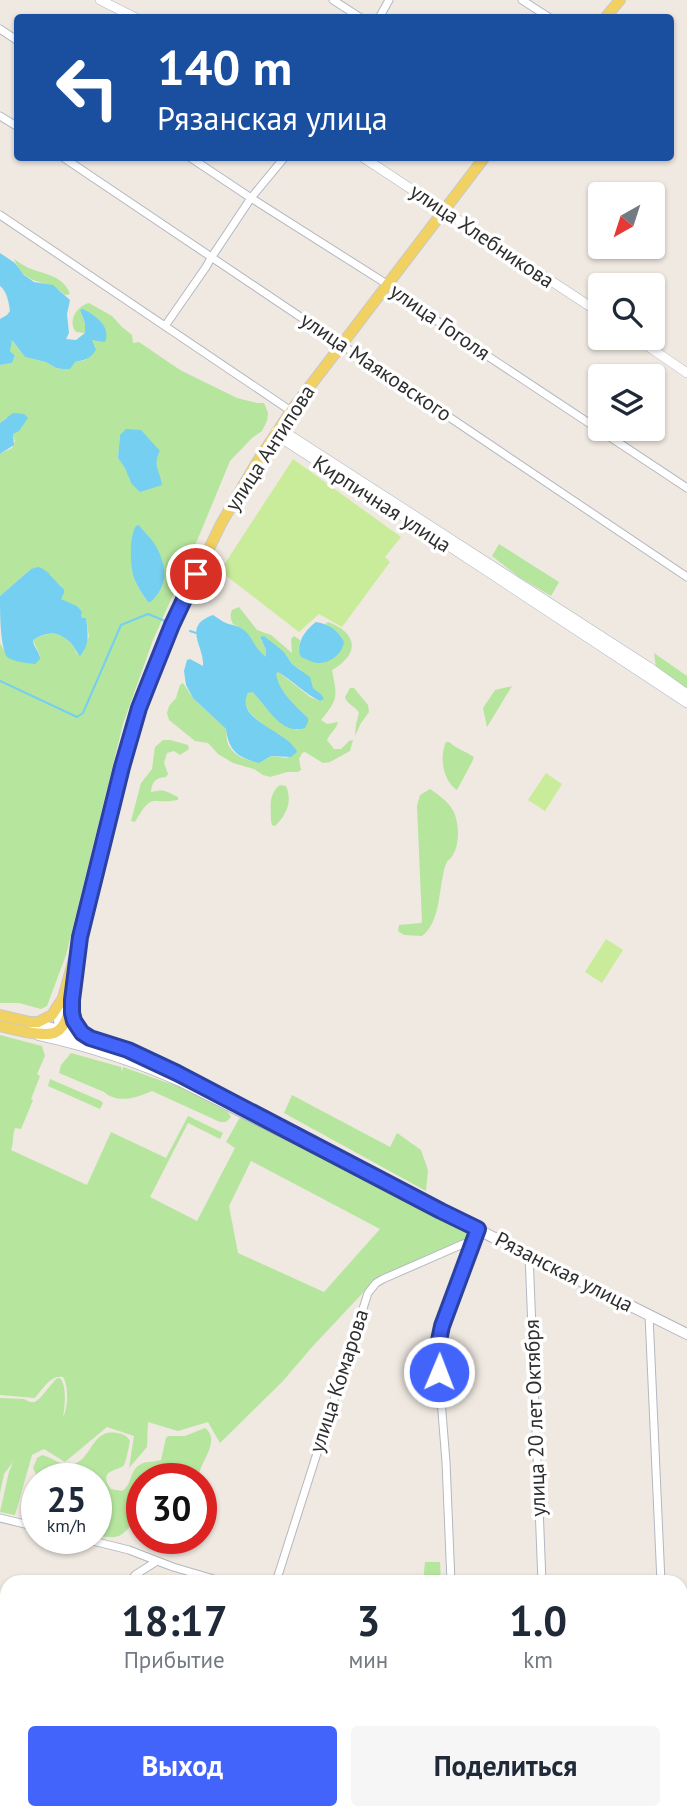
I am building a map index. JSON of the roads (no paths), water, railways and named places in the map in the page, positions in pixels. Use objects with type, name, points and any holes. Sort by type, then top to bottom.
[{"type":"main road","points":[[608,14],[620,0]]},
{"type":"main road","name":"улица Антипова","points":[[60,1030],[68,1014],[67,999],[80,937],[122,767],[139,708],[184,598],[221,524],[276,431],[482,161]]},
{"type":"main road","points":[[0,1026],[28,1027],[52,1015],[67,999],[74,1021],[82,1033],[90,1038]]},
{"type":"main road","points":[[0,1015],[51,1034],[60,1030],[62,1037],[69,1042]]},
{"type":"main road","name":"Рязанская улица","points":[[28,1027],[155,1069],[687,1334]]},
{"type":"main road","name":"Рязанская улица","points":[[60,1030],[128,1050],[177,1073],[441,1211]]},
{"type":"street","points":[[100,0],[128,14]]},
{"type":"street","points":[[333,0],[354,14]]},
{"type":"street","points":[[522,0],[544,14]]},
{"type":"street","name":"улица Маяковского","points":[[68,161],[687,577]]},
{"type":"street","name":"улица Гоголя","points":[[196,161],[387,285],[462,339],[687,488]]},
{"type":"street","points":[[165,326],[251,198],[282,161]]},
{"type":"street","name":"улица Хлебникова","points":[[370,161],[588,305]]},
{"type":"street","points":[[0,215],[290,411]]},
{"type":"street","points":[[653,350],[687,373]]},
{"type":"street","name":"Кирпичная улица","points":[[276,431],[291,436],[687,694]]},
{"type":"street","name":"Кирпичная улица","points":[[276,431],[287,442],[687,703]]},
{"type":"street","points":[[452,1575],[437,1350],[442,1326],[478,1229]]},
{"type":"street","name":"улица Комарова","points":[[278,1575],[368,1293],[383,1279],[463,1244],[472,1243]]},
{"type":"street","name":"улица 20 лет Октября","points":[[529,1253],[542,1575]]},
{"type":"street","points":[[649,1315],[661,1575]]},
{"type":"street","points":[[0,1518],[21,1523]]},
{"type":"street","points":[[112,1546],[202,1575]]},
{"type":"street","points":[[135,1575],[157,1561]]},
{"type":"water","points":[[0,253],[15,263],[24,275],[34,282],[53,285],[70,300],[67,314],[69,333],[66,339],[76,340],[85,333],[85,323],[80,310],[83,309],[104,326],[105,342],[92,340],[96,350],[92,355],[75,362],[70,369],[62,369],[25,357],[12,340],[10,351],[15,356],[12,363],[0,365],[0,319],[10,311],[6,294],[0,286]]},
{"type":"water","points":[[13,413],[24,414],[28,418],[19,431],[13,434],[14,445],[0,454],[0,423]]},
{"type":"water","points":[[126,429],[141,430],[160,451],[157,464],[162,485],[140,492],[131,483],[118,458],[120,435]]},
{"type":"water","points":[[139,525],[154,543],[164,567],[163,583],[156,597],[149,603],[134,578],[132,566],[132,537]]},
{"type":"water","points":[[38,567],[46,571],[64,589],[61,599],[77,606],[82,612],[82,618],[86,618],[87,643],[80,656],[65,638],[52,634],[33,640],[40,659],[35,664],[7,657],[2,637],[0,596],[31,569]]},
{"type":"water","points":[[213,615],[248,634],[266,657],[260,637],[264,636],[284,652],[292,664],[310,677],[313,688],[324,699],[320,701],[278,672],[276,674],[284,692],[308,718],[305,728],[296,729],[281,724],[252,692],[248,693],[248,711],[292,745],[297,752],[291,757],[271,756],[259,763],[235,752],[229,743],[226,729],[193,698],[186,685],[184,671],[187,660],[190,659],[203,666],[196,631],[203,620]]},
{"type":"water","points":[[316,622],[333,629],[344,642],[338,654],[323,663],[301,657],[299,652],[302,638]]},
{"type":"waterway","points":[[0,681],[77,717],[83,713],[121,625],[148,614],[165,621]]},
{"type":"waterway","points":[[190,631],[196,633]]}]
